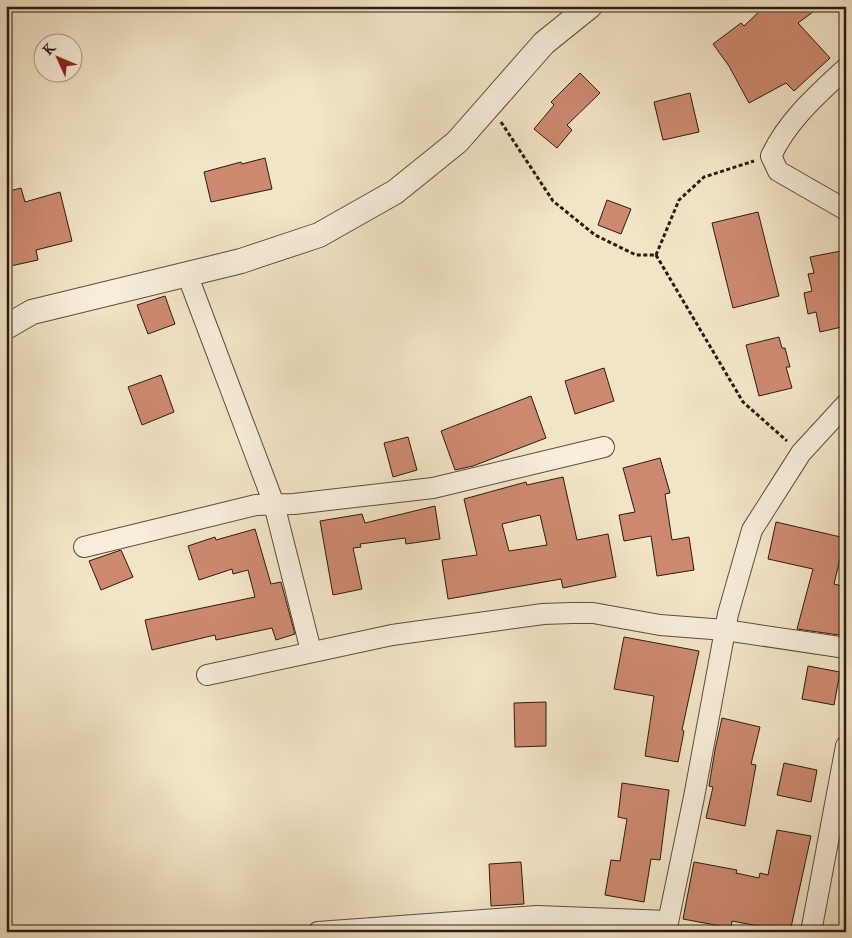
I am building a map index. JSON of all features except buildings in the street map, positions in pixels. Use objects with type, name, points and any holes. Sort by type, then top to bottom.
[{"type":"street","points":[[6,327],[32,312],[241,261],[320,235],[395,192],[457,142],[544,43],[590,6]]},
{"type":"street","points":[[846,68],[797,115],[781,136],[771,156],[778,171],[846,210]]},
{"type":"street","points":[[188,274],[274,504],[311,651]]},
{"type":"street","points":[[318,932],[537,916],[667,926],[694,797],[728,614],[752,530],[801,453],[846,404]]},
{"type":"street","points":[[84,547],[256,505],[294,504],[433,488],[604,447]]},
{"type":"street","points":[[207,675],[392,635],[543,614],[572,612],[660,625],[725,630],[846,648]]},
{"type":"street","points":[[811,932],[846,746]]},
{"type":"path","points":[[489,105],[552,201],[595,235],[636,255],[656,255]]},
{"type":"path","points":[[656,255],[679,200],[704,177],[771,156]]},
{"type":"path","points":[[656,255],[743,402],[801,453]]}]
